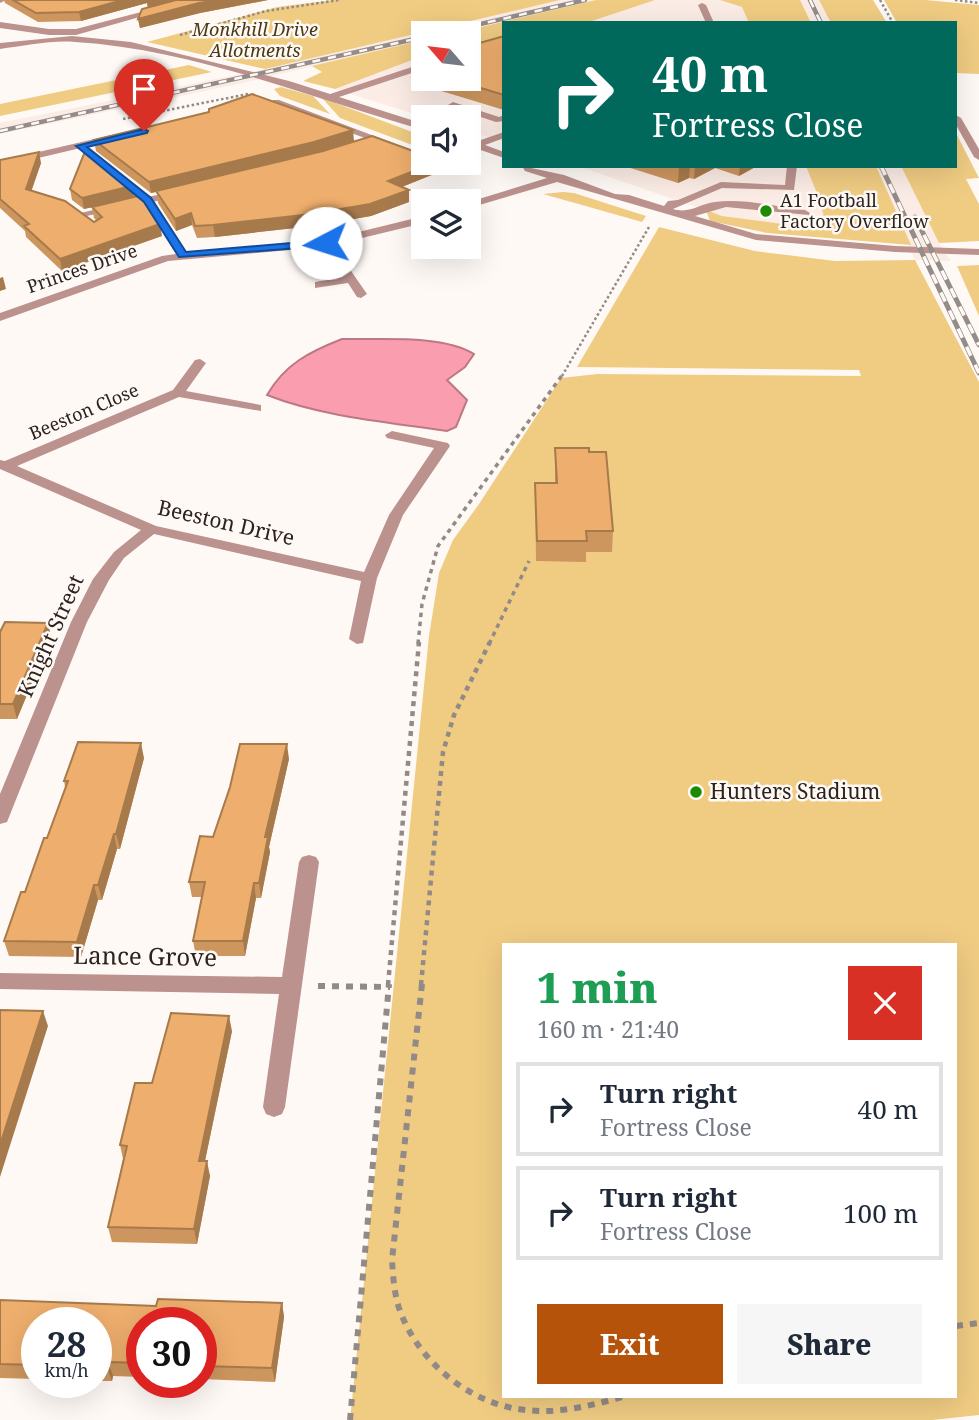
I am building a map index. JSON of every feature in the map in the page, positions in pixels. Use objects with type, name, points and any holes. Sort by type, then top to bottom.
[{"type":"street","points":[[0,25],[69,33],[196,0]]},
{"type":"street","points":[[702,5],[709,21]]},
{"type":"street","points":[[0,46],[81,40],[138,47],[286,83],[411,123]]},
{"type":"street","points":[[330,97],[411,70]]},
{"type":"street","points":[[276,102],[400,147]]},
{"type":"street","points":[[481,114],[502,119]]},
{"type":"street","points":[[957,120],[979,156]]},
{"type":"street","points":[[965,134],[979,134]]},
{"type":"street","points":[[0,164],[123,136]]},
{"type":"street","points":[[481,142],[502,136]]},
{"type":"street","points":[[360,145],[378,139]]},
{"type":"street","points":[[80,146],[90,154]]},
{"type":"street","points":[[481,146],[501,151]]},
{"type":"street","points":[[100,161],[148,201],[183,255]]},
{"type":"street","points":[[551,168],[561,175]]},
{"type":"street","points":[[666,210],[672,203],[680,203],[721,185],[790,188],[792,168]]},
{"type":"street","points":[[481,198],[531,169],[561,175],[614,197],[629,198],[756,237],[883,248],[979,252]]},
{"type":"street","points":[[481,201],[561,175]]},
{"type":"street","points":[[95,228],[77,212],[148,201],[187,191]]},
{"type":"street","points":[[685,216],[714,205],[726,204],[804,213]]},
{"type":"street","name":"Princes Drive","points":[[0,317],[166,258],[326,243],[411,223]]},
{"type":"street","points":[[326,243],[360,294]]},
{"type":"street","points":[[320,285],[351,279]]},
{"type":"street","points":[[200,363],[178,393],[256,408]]},
{"type":"street","name":"Beeston Close","points":[[3,465],[178,393]]},
{"type":"street","points":[[357,639],[369,578],[396,515],[447,441],[392,435]]},
{"type":"street","name":"Beeston Drive","points":[[3,465],[151,529],[369,578]]},
{"type":"street","name":"Knight Street","points":[[0,817],[79,622],[101,579],[119,555],[151,529]]},
{"type":"street","points":[[274,1107],[309,862]]},
{"type":"street","name":"Lance Grove","points":[[0,981],[290,986]]},
{"type":"path","points":[[138,47],[265,11],[339,0]]},
{"type":"path","points":[[880,0],[892,21]]},
{"type":"path","points":[[954,0],[979,3]]},
{"type":"path","points":[[116,121],[228,100],[286,83]]},
{"type":"path","points":[[350,1420],[422,604],[438,546],[561,378],[654,222]]},
{"type":"path","points":[[495,1411],[449,1382],[415,1343],[396,1298],[392,1249],[405,1158],[443,751],[454,715],[529,561]]},
{"type":"path","points":[[290,986],[390,986]]},
{"type":"path","points":[[957,1326],[979,1323]]},
{"type":"path","points":[[515,1417],[537,1418],[575,1413],[620,1398]]},
{"type":"shaded area","points":[[511,0],[596,0],[502,21],[481,27],[481,21],[436,21]]},
{"type":"shaded area","points":[[655,0],[720,0],[743,7],[748,21],[592,21]]},
{"type":"shaded area","points":[[799,0],[819,0],[830,21],[809,21]]},
{"type":"shaded area","points":[[411,28],[411,43],[243,83],[0,134],[0,123],[265,69]]},
{"type":"shaded area","points":[[502,40],[502,141],[481,135],[481,105],[411,105],[411,113],[335,89],[411,60],[411,91],[481,91],[481,44]]},
{"type":"shaded area","points":[[584,168],[807,168],[820,199],[828,231],[722,216]]},
{"type":"shaded area","points":[[874,168],[902,168],[939,243],[951,261],[915,260]]},
{"type":"shaded area","points":[[342,339],[428,341],[445,343],[474,354],[465,367],[447,380],[467,400],[456,427],[447,431],[356,418],[310,409],[267,395],[282,375],[299,360]]},
{"type":"green space","name":"Monkhill Drive Allotments","points":[[334,0],[560,0],[470,21],[411,21],[411,35],[265,69],[147,42],[277,7]]},
{"type":"green space","points":[[596,0],[655,0],[592,21],[506,21]]},
{"type":"green space","points":[[720,0],[800,0],[810,21],[748,21],[742,7]]},
{"type":"green space","points":[[819,0],[873,0],[886,21],[830,21]]},
{"type":"green space","points":[[884,0],[926,0],[979,5],[979,74],[957,73],[957,21],[896,21]]},
{"type":"green space","points":[[502,22],[502,40],[481,44],[481,27]]},
{"type":"green space","points":[[411,43],[411,60],[335,89],[303,81],[322,72],[312,66]]},
{"type":"green space","points":[[189,65],[212,72],[0,116],[0,104]]},
{"type":"green space","points":[[281,87],[313,96],[330,114],[280,96],[274,89]]},
{"type":"green space","points":[[322,98],[411,131],[411,145],[340,118]]},
{"type":"green space","points":[[957,135],[979,178],[966,179],[979,204],[979,241],[939,243],[902,168],[957,168]]},
{"type":"green space","points":[[807,168],[877,168],[911,245],[767,233],[710,221],[706,210],[722,216],[827,230],[820,201]]},
{"type":"green space","points":[[563,192],[646,216],[642,222],[543,194]]},
{"type":"green space","name":"Hunters Stadium","points":[[659,227],[755,251],[835,261],[915,260],[979,382],[979,1415],[932,1420],[350,1420],[429,636],[439,573],[453,540],[561,378],[597,374],[861,376],[859,370],[577,367]]},
{"type":"green space","points":[[979,265],[979,316],[957,266]]},
{"type":"building","points":[[13,0],[123,0],[79,12],[36,13]]},
{"type":"building","points":[[176,0],[218,0],[138,19],[142,9]]},
{"type":"building","points":[[502,37],[502,94],[481,88],[481,43]]},
{"type":"building","points":[[252,94],[353,130],[149,182],[94,140],[209,112],[209,109]]},
{"type":"building","points":[[372,136],[411,150],[411,172],[388,181],[409,190],[370,204],[312,214],[195,226],[191,213],[175,219],[156,191],[323,151]]},
{"type":"building","points":[[86,149],[132,186],[82,198],[70,189]]},
{"type":"building","points":[[39,152],[26,189],[65,201],[94,222],[102,217],[92,207],[142,195],[160,224],[60,259],[24,226],[29,224],[0,199],[0,160]]},
{"type":"building","points":[[555,448],[589,448],[589,452],[606,452],[613,531],[586,531],[587,541],[537,541],[535,483],[557,483]]},
{"type":"building","points":[[5,622],[48,623],[13,704],[0,704],[0,632]]},
{"type":"building","points":[[78,742],[141,743],[116,834],[98,885],[94,885],[77,942],[4,941],[21,892],[25,892],[44,838],[47,838],[68,781],[64,781]]},
{"type":"building","points":[[240,744],[287,744],[265,837],[268,837],[259,883],[254,883],[243,941],[193,941],[205,882],[189,882],[200,836],[213,837],[230,787]]},
{"type":"building","points":[[0,1010],[43,1011],[0,1145]]},
{"type":"building","points":[[171,1013],[229,1016],[199,1161],[207,1161],[194,1229],[108,1227],[127,1146],[120,1145],[135,1083],[152,1083]]},
{"type":"building","points":[[158,1299],[282,1303],[272,1368],[217,1366],[217,1307],[126,1307],[126,1363],[112,1362],[112,1307],[21,1307],[21,1365],[0,1364],[0,1300],[156,1306]]},
{"type":"railway","points":[[481,24],[585,0]]},
{"type":"railway","points":[[810,0],[820,21]]},
{"type":"railway","points":[[0,131],[411,40]]},
{"type":"railway","points":[[882,168],[979,373]]},
{"type":"railway","points":[[915,217],[979,345]]},
{"type":"place","name":"A1 Football Factory Overflow","points":[[766,211]]},
{"type":"place","name":"Hunters Stadium","points":[[696,792]]},
{"type":"route","points":[[144,131],[80,146],[148,201],[183,255],[326,243]]}]
